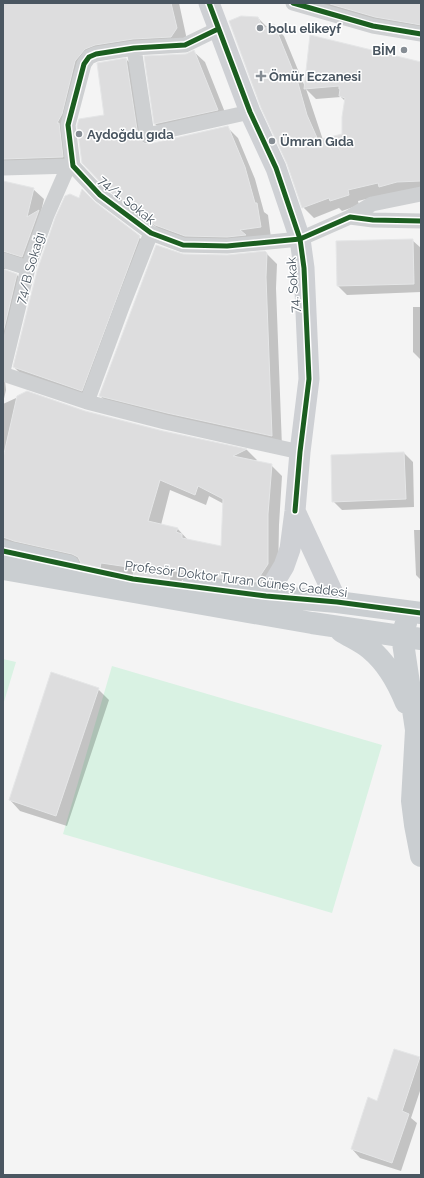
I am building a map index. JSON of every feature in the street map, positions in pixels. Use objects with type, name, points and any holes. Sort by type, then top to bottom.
[{"type":"main road","name":"74. Sokak","points":[[209,3],[250,112],[276,168],[300,239],[304,268],[309,379],[300,452],[295,511],[337,602]]},
{"type":"main road","points":[[239,609],[258,602],[266,596],[284,566],[290,549],[295,511]]},
{"type":"main road","name":"Profesör Doktor Turan Güneş Caddesi","points":[[3,551],[133,579],[266,596],[337,602],[415,612]]},
{"type":"main road","name":"Profesör Doktor Turan Güneş Caddesi","points":[[3,569],[416,640]]},
{"type":"main road","points":[[415,612],[416,730],[412,801],[421,856]]},
{"type":"main road","points":[[332,626],[370,648],[386,665],[401,690],[416,730]]},
{"type":"street","points":[[293,3],[342,10],[373,26],[421,34]]},
{"type":"street","points":[[3,168],[70,167],[68,124],[84,64],[89,57],[96,54],[134,48],[185,44],[218,29]]},
{"type":"street","points":[[134,48],[147,135],[250,112]]},
{"type":"street","name":"74/1. Sokak","points":[[70,167],[100,195],[151,233],[183,245],[227,246],[300,239],[350,217],[372,204],[421,194]]},
{"type":"street","name":"74/B Sokağı","points":[[3,373],[28,268],[46,215],[70,167]]},
{"type":"street","points":[[350,217],[373,220],[421,221]]},
{"type":"street","points":[[87,402],[151,233]]},
{"type":"street","points":[[3,260],[28,268]]},
{"type":"street","points":[[3,373],[87,402],[165,422],[300,452]]},
{"type":"green space","points":[[3,659],[16,662],[3,705]]},
{"type":"green space","points":[[112,666],[382,745],[332,913],[63,834]]},
{"type":"building","points":[[3,3],[171,3],[177,28],[171,37],[133,39],[95,45],[85,49],[75,61],[62,114],[57,123],[59,123],[63,157],[3,159]]},
{"type":"building","points":[[421,3],[421,25],[375,17],[330,4]]},
{"type":"building","points":[[241,16],[258,17],[263,29],[274,24],[298,83],[307,115],[318,140],[342,134],[342,117],[345,98],[339,96],[339,86],[304,89],[310,35],[421,62],[421,181],[397,182],[379,187],[378,183],[348,190],[349,195],[330,201],[329,198],[302,208],[287,164],[261,108],[229,21]]},
{"type":"building","points":[[194,50],[218,110],[154,124],[144,56],[186,54]]},
{"type":"building","points":[[126,58],[138,136],[140,140],[149,144],[228,126],[245,167],[255,203],[257,203],[261,227],[240,230],[246,235],[227,237],[185,236],[155,225],[106,188],[82,163],[77,126],[79,119],[104,115],[97,63]]},
{"type":"building","points":[[3,181],[34,188],[27,217],[39,210],[22,257],[3,251]]},
{"type":"building","points":[[82,189],[95,202],[140,236],[82,391],[13,367],[37,271],[55,218],[65,196],[70,194],[79,198]]},
{"type":"building","points":[[413,239],[414,284],[337,286],[336,241]]},
{"type":"building","points":[[156,245],[183,254],[227,255],[265,251],[267,253],[266,277],[272,436],[167,413],[99,396]]},
{"type":"building","points":[[3,269],[17,274],[3,333]]},
{"type":"building","points":[[27,391],[85,411],[163,431],[247,449],[233,456],[272,464],[268,514],[268,564],[256,582],[191,575],[172,570],[169,581],[133,575],[135,568],[101,563],[100,568],[81,563],[78,557],[72,554],[14,541],[3,537],[3,458],[17,396]],"holes":[[[160,480],[195,495],[198,486],[223,499],[221,546],[182,538],[182,534],[176,532],[178,528],[148,521]]]},
{"type":"building","points":[[404,452],[406,499],[332,502],[331,455]]},
{"type":"building","points":[[51,672],[99,688],[56,816],[9,800]]},
{"type":"building","points":[[394,1049],[420,1057],[402,1111],[409,1114],[392,1163],[351,1149],[368,1097],[377,1101]]},
{"type":"cycle path","points":[[209,3],[250,112],[276,168],[300,239],[304,268],[309,379],[300,452],[295,511]]},
{"type":"cycle path","points":[[293,3],[373,26],[421,34]]},
{"type":"cycle path","points":[[218,29],[185,45],[134,48],[96,54],[89,57],[84,64],[68,125],[73,166],[100,195],[151,233],[183,245],[227,246],[300,239],[350,217],[373,220],[421,221]]},
{"type":"cycle path","points":[[3,551],[133,579],[266,596],[337,602],[421,613]]},
{"type":"place","name":"bolu elikeyf","points":[[260,28]]},
{"type":"place","name":"BİM","points":[[404,50]]},
{"type":"place","name":"Ömür Eczanesi","points":[[261,76]]},
{"type":"place","name":"Aydoğdu gıda","points":[[79,134]]},
{"type":"place","name":"Ümran Gıda","points":[[272,141]]}]
